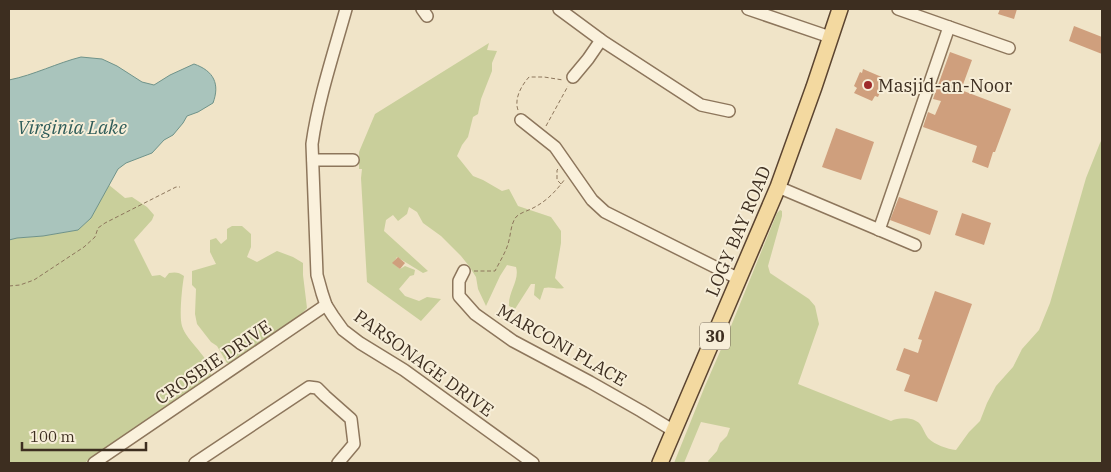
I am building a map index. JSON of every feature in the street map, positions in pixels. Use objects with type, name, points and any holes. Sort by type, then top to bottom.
[{"type":"main road","name":"LOGY BAY ROAD","points":[[660,463],[778,187],[840,9]]},
{"type":"street","name":"PARSONAGE DRIVE","points":[[346,9],[314,129],[312,144],[317,275],[326,305],[344,330],[360,343],[404,370],[533,463]]},
{"type":"street","points":[[559,9],[601,40],[701,105],[729,111]]},
{"type":"street","points":[[748,9],[830,36]]},
{"type":"street","points":[[898,9],[1009,48]]},
{"type":"street","points":[[879,230],[949,27]]},
{"type":"street","points":[[573,77],[601,40]]},
{"type":"street","points":[[521,120],[555,147],[592,200],[605,212],[739,279]]},
{"type":"street","points":[[313,160],[353,160]]},
{"type":"street","points":[[778,187],[915,245]]},
{"type":"street","name":"MARCONI PLACE","points":[[464,272],[459,281],[459,296],[475,314],[513,341],[590,382],[674,431]]},
{"type":"street","name":"CROSBIE DRIVE","points":[[94,463],[326,305]]},
{"type":"street","points":[[195,463],[309,388],[317,388],[351,418],[354,444],[338,463]]},
{"type":"path","points":[[521,120],[516,104],[522,85],[529,77],[563,80],[573,77]]},
{"type":"path","points":[[542,137],[547,123],[573,77]]},
{"type":"path","points":[[464,272],[495,271],[507,249],[515,218],[551,196],[561,184],[569,167],[561,166],[557,170],[558,180],[561,184]]},
{"type":"path","points":[[9,286],[20,285],[34,280],[84,247],[95,236],[98,228],[176,187],[180,187]]},
{"type":"green space","points":[[489,43],[487,50],[497,51],[492,63],[492,71],[481,99],[478,114],[473,117],[468,137],[457,156],[473,176],[502,191],[509,189],[518,206],[551,217],[561,231],[561,243],[555,278],[564,288],[544,288],[540,300],[534,295],[535,284],[531,284],[515,309],[509,306],[509,301],[517,272],[516,267],[507,265],[486,306],[478,289],[476,277],[469,266],[441,236],[423,223],[417,212],[409,207],[407,214],[398,221],[393,215],[386,220],[384,231],[428,271],[423,273],[397,257],[393,263],[400,269],[405,266],[415,270],[414,275],[410,276],[399,289],[405,296],[419,301],[427,297],[441,299],[421,321],[367,282],[362,169],[359,169],[359,152],[375,114]]},
{"type":"green space","points":[[1102,139],[1102,463],[709,463],[708,461],[727,436],[730,428],[701,422],[684,463],[674,463],[777,213],[780,210],[782,211],[782,216],[768,266],[770,273],[809,299],[815,306],[819,324],[798,384],[891,421],[902,418],[914,420],[920,424],[931,440],[941,446],[956,450],[980,421],[996,386],[1013,367],[1022,349],[1039,330],[1050,303],[1086,178]]},
{"type":"green space","points":[[109,185],[125,198],[132,197],[147,207],[154,215],[152,220],[134,240],[152,276],[160,275],[165,278],[169,273],[175,272],[184,276],[181,309],[182,326],[209,366],[211,380],[84,463],[9,463],[9,240],[78,230],[91,218]]},
{"type":"green space","points":[[232,226],[242,226],[251,234],[251,247],[247,257],[257,262],[277,251],[303,263],[307,308],[290,324],[250,349],[232,364],[227,363],[217,346],[211,342],[197,324],[195,314],[196,289],[192,285],[192,271],[216,264],[210,252],[210,240],[216,238],[221,244],[227,239],[227,229]]},
{"type":"water","name":"Virginia Lake","points":[[81,57],[102,59],[142,82],[154,85],[194,64],[206,70],[214,79],[216,90],[213,103],[187,116],[173,135],[164,140],[152,153],[126,163],[118,169],[91,218],[78,230],[9,240],[9,80]]},
{"type":"building","points":[[1000,9],[1017,9],[1014,19],[998,14]]},
{"type":"building","points":[[1074,26],[1102,37],[1102,54],[1069,41]]},
{"type":"building","points":[[950,52],[972,60],[961,90],[1011,109],[988,168],[972,162],[977,146],[923,127],[928,112],[935,115],[941,101],[933,99]]},
{"type":"building","name":"Masjid-an-Noor","points":[[863,69],[884,78],[878,97],[875,96],[872,101],[854,93],[857,88],[854,86]]},
{"type":"building","points":[[836,128],[874,142],[861,180],[822,167]]},
{"type":"building","points":[[899,197],[938,211],[930,235],[890,220]]},
{"type":"building","points":[[962,213],[991,223],[984,245],[955,235]]},
{"type":"building","points":[[398,257],[405,263],[400,269],[392,263]]},
{"type":"building","points":[[935,291],[972,304],[937,402],[904,391],[910,375],[896,370],[904,348],[918,353],[922,340],[918,339]]},
{"type":"place","name":"Masjid-an-Noor","points":[[868,85]]}]
